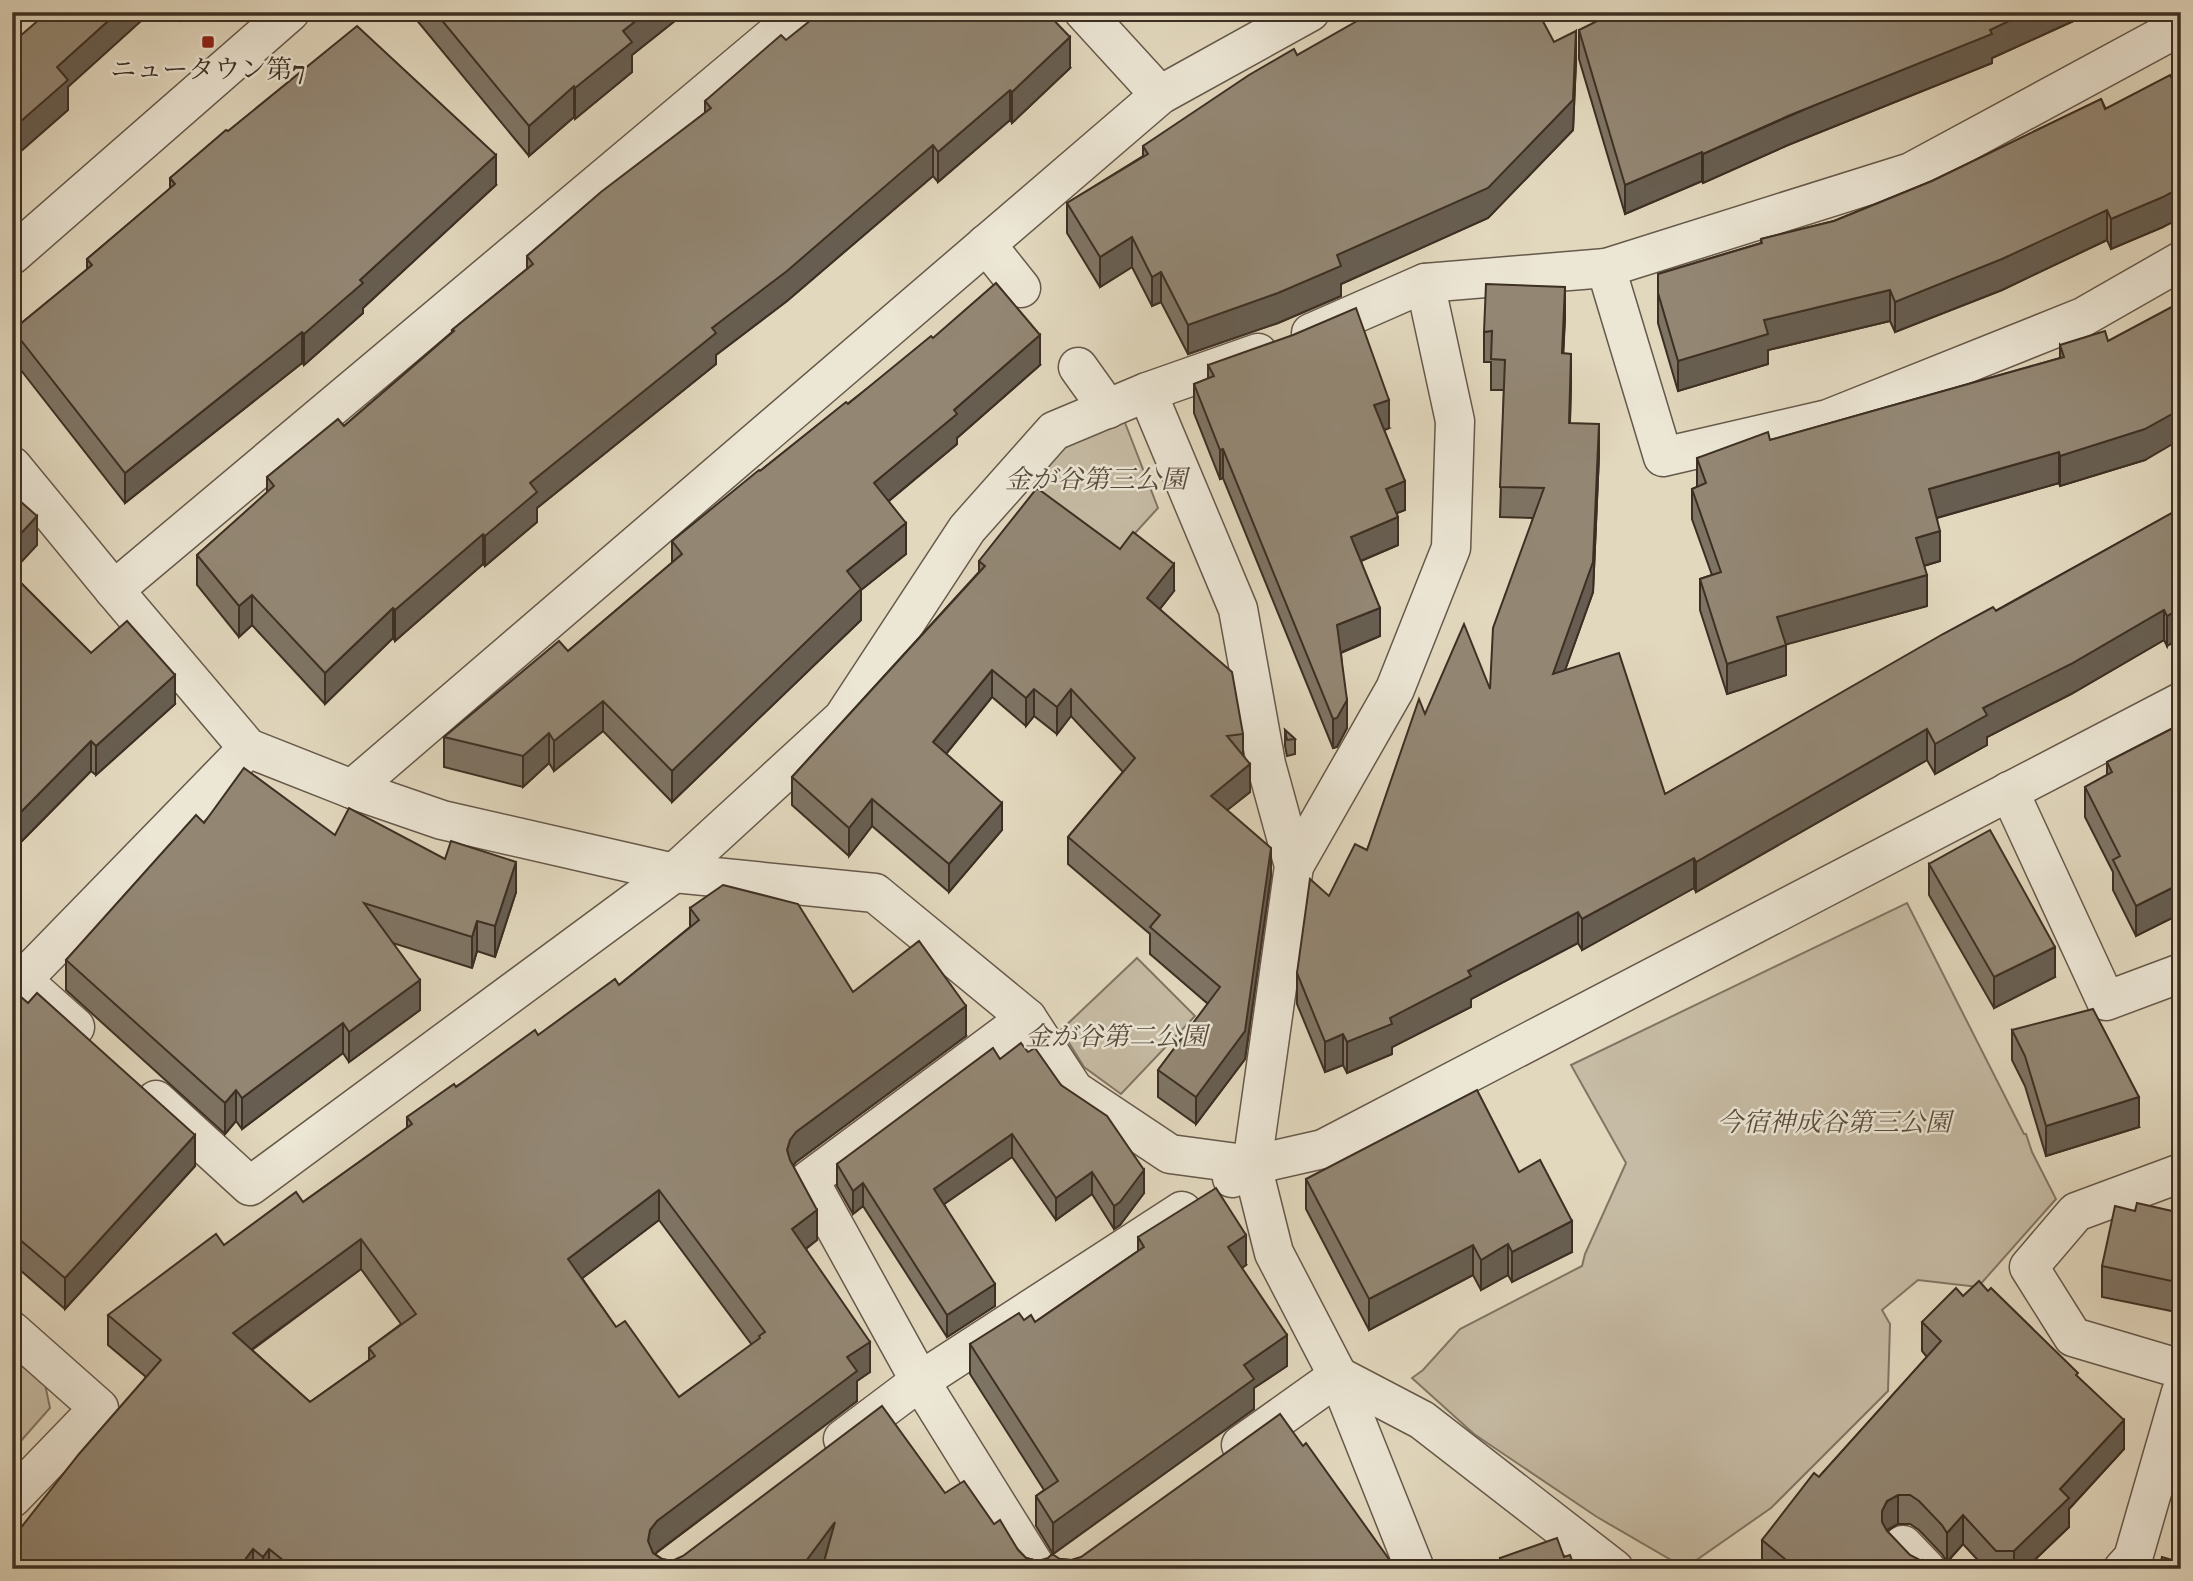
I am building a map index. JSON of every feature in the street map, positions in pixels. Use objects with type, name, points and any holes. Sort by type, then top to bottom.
[{"type":"street","points":[[12,255],[290,12]]},
{"type":"street","points":[[114,590],[802,12]]},
{"type":"street","points":[[1084,12],[1160,95]]},
{"type":"street","points":[[352,789],[1160,95],[1310,12]]},
{"type":"street","points":[[248,748],[22,980],[250,1186],[674,873],[844,718],[967,529],[1054,431],[1147,393],[1286,343],[1425,284],[1606,268],[1911,172],[2181,26]]},
{"type":"street","points":[[986,244],[1021,288]]},
{"type":"street","points":[[1606,268],[1663,457],[1828,419],[2083,317],[2181,261]]},
{"type":"street","points":[[1415,1569],[1338,1376],[1274,1253],[1252,1165],[1294,866],[1395,689],[1451,548],[1455,421],[1425,284]]},
{"type":"street","points":[[1078,367],[1108,409]]},
{"type":"street","points":[[1147,393],[1238,609],[1266,764],[1294,866]]},
{"type":"street","points":[[12,466],[248,748],[352,789],[442,820],[674,873],[875,893],[1027,1018],[1074,1090],[1170,1154],[1252,1165],[1324,1149],[2181,702]]},
{"type":"street","points":[[2009,792],[2106,1001],[2181,973]]},
{"type":"street","points":[[1027,1018],[808,1180],[920,1381],[1037,1569]]},
{"type":"street","points":[[811,1462],[920,1381],[1252,1165]]},
{"type":"street","points":[[2181,1173],[2076,1212],[2029,1267],[2073,1337],[2181,1369]]},
{"type":"street","points":[[12,1331],[99,1408],[12,1498]]},
{"type":"street","points":[[1214,1464],[1338,1376]]},
{"type":"street","points":[[1338,1376],[1422,1420],[1614,1569]]},
{"type":"street","points":[[2123,1569],[2133,1558],[2181,1392]]},
{"type":"green space","name":"金が谷第三公園","points":[[1122,415],[1158,508],[1115,555],[1028,480],[1066,443]]},
{"type":"green space","name":"今宿神成谷第三公園","points":[[1907,903],[2026,1134],[2056,1199],[1978,1287],[1918,1280],[1882,1310],[1890,1324],[1888,1391],[1771,1508],[1685,1568],[1597,1517],[1474,1434],[1412,1378],[1423,1370],[1460,1329],[1582,1266],[1626,1163],[1571,1065]]},
{"type":"green space","name":"金が谷第二公園","points":[[1137,958],[1195,1016],[1121,1094],[1084,1067],[1061,1030]]},
{"type":"green space","points":[[12,1355],[45,1384],[50,1408],[12,1451]]},
{"type":"building","points":[[48,12],[118,12],[57,67],[68,80],[12,129],[12,43]]},
{"type":"building","points":[[435,12],[647,12],[623,31],[632,42],[575,88],[574,86],[529,126]]},
{"type":"building","points":[[821,12],[1046,12],[1070,37],[1012,92],[1010,90],[938,152],[933,145],[787,271],[712,328],[716,333],[530,483],[537,492],[485,536],[483,534],[395,610],[393,608],[325,673],[252,595],[239,606],[197,555],[274,486],[267,477],[338,419],[344,426],[454,331],[452,330],[533,264],[527,256],[601,192],[711,108],[705,101],[781,35],[786,40]]},
{"type":"building","points":[[1373,12],[1538,12],[1554,42],[1576,31],[1573,100],[1488,188],[1337,255],[1341,266],[1278,293],[1188,325],[1161,272],[1152,277],[1132,237],[1100,257],[1067,203],[1148,154],[1143,146],[1249,75],[1294,49],[1297,55]]},
{"type":"building","points":[[1615,12],[2028,12],[1990,30],[1992,34],[1625,185],[1579,30]]},
{"type":"building","points":[[357,26],[496,155],[360,280],[363,283],[304,334],[302,332],[125,473],[13,330],[92,265],[87,259],[175,184],[170,178]]},
{"type":"building","points":[[2170,75],[2181,95],[2181,187],[2111,219],[2107,210],[2002,259],[1895,302],[1890,290],[1764,320],[1768,334],[1678,361],[1658,293],[1658,274],[1762,243],[1761,239],[1834,221],[1932,181],[2101,99],[2105,109]]},
{"type":"building","points":[[996,283],[1040,335],[954,410],[957,414],[874,483],[906,523],[847,571],[861,589],[672,771],[603,701],[554,741],[549,733],[523,756],[444,737],[559,641],[568,651],[682,554],[672,541],[846,402],[848,404],[931,336],[933,338]]},
{"type":"building","points":[[1486,284],[1565,287],[1562,353],[1571,354],[1569,423],[1599,424],[1593,562],[1553,674],[1619,653],[1665,794],[1943,634],[1993,607],[1996,611],[2181,508],[2181,608],[2167,616],[2164,610],[2071,664],[1983,708],[1987,715],[1935,744],[1927,729],[1696,862],[1694,858],[1582,919],[1578,912],[1468,971],[1471,976],[1390,1018],[1392,1024],[1347,1042],[1343,1034],[1325,1042],[1297,973],[1310,879],[1329,896],[1355,844],[1367,850],[1419,699],[1425,714],[1464,624],[1490,689],[1493,628],[1544,488],[1500,487],[1505,360],[1491,359],[1492,331],[1484,332]]},
{"type":"building","points":[[2181,302],[2181,409],[2145,429],[2060,456],[2059,452],[1929,489],[1940,531],[1916,538],[1927,575],[1777,617],[1786,645],[1727,664],[1700,579],[1721,572],[1692,489],[1706,483],[1697,458],[1768,432],[1770,440],[2064,357],[2060,345],[2105,331],[2108,341]]},
{"type":"building","points":[[1356,308],[1389,400],[1374,405],[1405,481],[1386,489],[1398,517],[1351,537],[1380,608],[1337,625],[1347,700],[1337,718],[1333,719],[1194,384],[1214,376],[1208,365],[1293,335]]},
{"type":"building","points":[[1037,488],[1120,549],[1133,532],[1174,564],[1147,598],[1232,672],[1243,734],[1227,736],[1250,764],[1211,796],[1271,848],[1245,1031],[1196,1097],[1158,1070],[1220,987],[1150,927],[1160,915],[1068,837],[1135,758],[1071,689],[1057,707],[1034,689],[1026,698],[992,670],[933,742],[1002,803],[949,864],[872,799],[849,828],[792,777],[985,566],[979,561]]},
{"type":"building","points":[[12,494],[37,516],[12,543]]},
{"type":"building","points":[[12,574],[91,653],[127,621],[175,675],[96,746],[91,741],[12,821]]},
{"type":"building","points":[[2181,724],[2181,894],[2175,896],[2172,888],[2136,906],[2113,860],[2120,856],[2085,787],[2112,772],[2107,762]]},
{"type":"building","points":[[1285,730],[1295,739],[1287,740]]},
{"type":"building","points":[[244,768],[335,835],[349,808],[445,859],[451,841],[516,862],[495,926],[477,921],[472,937],[364,903],[420,980],[349,1032],[343,1023],[242,1098],[236,1090],[225,1103],[66,960],[196,815],[204,823]]},
{"type":"building","points":[[1990,830],[2055,947],[1994,977],[1929,864]]},
{"type":"building","points":[[723,885],[798,904],[853,992],[919,941],[966,1006],[796,1132],[787,1150],[817,1210],[792,1229],[870,1342],[847,1357],[857,1371],[657,1521],[650,1530],[648,1541],[653,1553],[672,1561],[683,1556],[882,1406],[945,1493],[964,1481],[994,1524],[1000,1520],[1026,1558],[1038,1561],[1052,1554],[1060,1559],[1071,1560],[1081,1557],[1280,1414],[1303,1446],[1306,1443],[1396,1569],[822,1569],[835,1522],[800,1569],[294,1569],[269,1549],[263,1557],[253,1549],[238,1569],[12,1569],[12,1539],[79,1454],[161,1360],[108,1315],[216,1234],[224,1245],[296,1192],[303,1202],[412,1124],[407,1117],[454,1084],[456,1087],[535,1030],[538,1035],[615,979],[619,985],[699,920],[690,908]],"holes":[[[659,1190],[765,1332],[679,1397],[625,1321],[616,1327],[568,1259]],[[361,1239],[416,1314],[369,1348],[375,1356],[310,1402],[233,1333]]]},
{"type":"building","points":[[12,989],[28,1003],[37,993],[195,1135],[65,1278],[12,1233]]},
{"type":"building","points":[[2093,1009],[2139,1097],[2046,1126],[2025,1056],[2012,1030]]},
{"type":"building","points":[[1021,1043],[1028,1052],[1035,1048],[1061,1085],[1107,1116],[1144,1170],[1114,1206],[1092,1172],[1056,1198],[1012,1134],[934,1189],[995,1284],[947,1315],[863,1183],[853,1191],[837,1164],[993,1048],[1000,1059]]},
{"type":"building","points":[[1477,1090],[1519,1172],[1540,1160],[1572,1221],[1512,1252],[1508,1244],[1481,1260],[1473,1245],[1369,1299],[1306,1179]]},
{"type":"building","points":[[1216,1188],[1246,1235],[1228,1247],[1287,1335],[1244,1365],[1254,1379],[1053,1523],[1036,1496],[1058,1481],[970,1344],[1019,1313],[1024,1320],[1031,1315],[1035,1322],[1144,1247],[1138,1237]]},
{"type":"building","points":[[2137,1203],[2181,1213],[2181,1283],[2102,1266],[2115,1206],[2135,1211]]},
{"type":"building","points":[[1979,1281],[1988,1291],[1991,1288],[2124,1420],[2060,1489],[2069,1498],[2014,1551],[1996,1551],[1963,1515],[1947,1533],[1919,1501],[1910,1495],[1898,1495],[1887,1501],[1882,1511],[1882,1522],[1910,1555],[1922,1561],[1915,1569],[1797,1569],[1762,1540],[1814,1473],[1819,1477],[1941,1341],[1922,1322],[1956,1288],[1963,1296]]},
{"type":"building","points":[[2181,1532],[2181,1569],[2159,1569],[2162,1557],[2172,1560]]},
{"type":"building","points":[[1557,1538],[1564,1557],[1570,1555],[1575,1569],[1506,1569],[1500,1558]]},
{"type":"place","name":"ニュータウン第7","points":[[208,42]]}]
